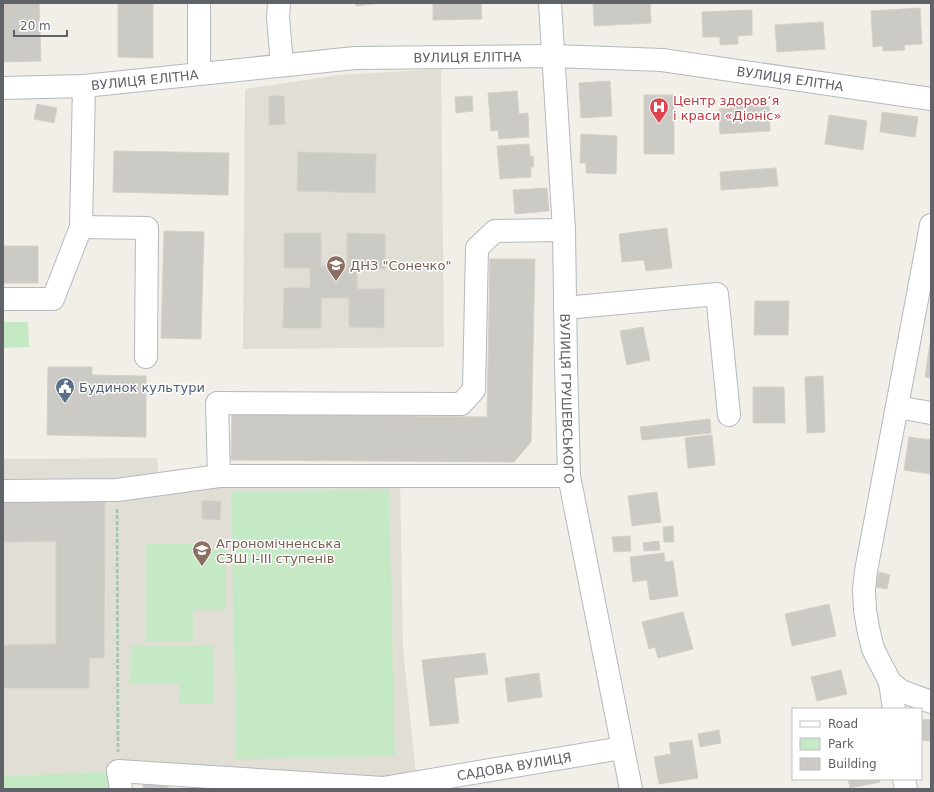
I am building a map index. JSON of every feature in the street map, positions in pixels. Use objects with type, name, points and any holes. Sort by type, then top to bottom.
[{"type":"street","points":[[199,3],[199,74]]},
{"type":"street","points":[[279,3],[278,17],[282,65]]},
{"type":"street","name":"ВУЛИЦЯ ГРУШЕВСЬКОГО","points":[[550,3],[564,230],[569,476],[631,789]]},
{"type":"street","name":"ВУЛИЦЯ ЕЛІТНА","points":[[3,88],[84,86],[355,58],[553,56],[662,60],[931,99]]},
{"type":"street","points":[[3,299],[53,299],[81,227],[84,86]]},
{"type":"street","points":[[894,708],[890,682],[873,649],[866,616],[864,590],[866,571],[931,225]]},
{"type":"street","points":[[81,227],[147,228],[146,356]]},
{"type":"street","points":[[219,476],[217,403],[461,404],[474,390],[477,248],[495,232],[564,230]]},
{"type":"street","points":[[565,308],[718,294],[729,415]]},
{"type":"street","points":[[897,408],[931,412]]},
{"type":"street","points":[[3,491],[117,490],[219,476],[569,476]]},
{"type":"street","points":[[890,682],[901,691],[931,702]]},
{"type":"street","name":"САДОВА ВУЛИЦЯ","points":[[119,780],[383,789],[622,748]]},
{"type":"path","points":[[117,490],[119,780]]},
{"type":"shaded area","points":[[441,69],[444,347],[243,349],[245,89],[339,75]]},
{"type":"shaded area","name":"Агрономічненська СЗШ І-ІІІ ступенів","points":[[157,458],[159,483],[400,476],[403,649],[416,774],[383,788],[118,771],[3,776],[3,459]]},
{"type":"green space","points":[[3,322],[28,322],[29,347],[3,348]]},
{"type":"green space","points":[[389,489],[395,756],[236,759],[231,492]]},
{"type":"green space","points":[[146,544],[193,544],[193,642],[146,642]]},
{"type":"green space","points":[[194,547],[226,547],[226,610],[194,610]]},
{"type":"green space","points":[[131,646],[214,646],[214,703],[179,703],[179,684],[130,683]]},
{"type":"green space","points":[[118,771],[121,789],[3,789],[3,776]]},
{"type":"building","points":[[3,3],[39,3],[41,61],[3,62]]},
{"type":"building","points":[[118,3],[153,3],[153,58],[118,57]]},
{"type":"building","points":[[355,3],[382,3],[356,6]]},
{"type":"building","points":[[433,3],[481,3],[482,19],[433,20]]},
{"type":"building","points":[[593,3],[650,3],[651,23],[594,26]]},
{"type":"building","points":[[920,8],[922,44],[904,45],[905,50],[883,51],[883,46],[873,47],[871,11]]},
{"type":"building","points":[[752,10],[752,35],[738,36],[738,44],[720,45],[720,37],[703,37],[702,12]]},
{"type":"building","points":[[823,22],[825,49],[777,52],[775,25]]},
{"type":"building","points":[[610,81],[612,116],[581,118],[579,83]]},
{"type":"building","points":[[517,91],[519,114],[528,113],[529,137],[499,139],[498,130],[491,131],[488,93]]},
{"type":"building","name":"Центр здоровʼя і краси «Діоніс»","points":[[644,95],[674,95],[674,154],[644,154]]},
{"type":"building","points":[[269,96],[284,96],[285,124],[269,125]]},
{"type":"building","points":[[472,96],[473,111],[456,113],[455,97]]},
{"type":"building","points":[[37,104],[57,108],[54,123],[34,119]]},
{"type":"building","points":[[758,105],[758,107],[769,107],[770,131],[720,134],[719,109],[731,108],[731,106]]},
{"type":"building","points":[[882,112],[918,117],[915,137],[880,132]]},
{"type":"building","points":[[829,115],[867,121],[863,150],[825,144]]},
{"type":"building","points":[[581,134],[617,136],[616,174],[586,173],[586,163],[580,163]]},
{"type":"building","points":[[529,144],[530,156],[533,156],[534,167],[531,167],[531,177],[500,179],[497,146]]},
{"type":"building","points":[[114,151],[229,153],[228,195],[113,192]]},
{"type":"building","points":[[298,152],[376,154],[375,193],[297,191]]},
{"type":"building","points":[[776,168],[778,186],[721,190],[720,172]]},
{"type":"building","points":[[547,188],[549,211],[515,214],[513,190]]},
{"type":"building","points":[[667,228],[672,268],[646,271],[644,260],[622,262],[619,234]]},
{"type":"building","points":[[164,231],[204,232],[201,339],[161,338]]},
{"type":"building","points":[[284,233],[321,233],[321,266],[347,266],[347,233],[385,234],[385,269],[357,269],[357,289],[384,289],[384,328],[349,327],[349,298],[321,298],[321,328],[283,328],[284,288],[310,288],[310,268],[284,268]]},
{"type":"building","points":[[3,246],[38,246],[38,283],[3,283]]},
{"type":"building","points":[[490,259],[535,259],[531,442],[514,462],[231,460],[232,414],[487,417]]},
{"type":"building","points":[[755,301],[789,301],[788,335],[754,335]]},
{"type":"building","points":[[643,327],[650,360],[627,365],[620,331]]},
{"type":"building","points":[[931,343],[931,378],[925,377]]},
{"type":"building","points":[[48,367],[92,367],[92,375],[146,376],[146,437],[47,435]]},
{"type":"building","points":[[823,376],[825,432],[807,433],[805,377]]},
{"type":"building","points":[[753,387],[784,387],[785,423],[753,423]]},
{"type":"building","points":[[710,419],[711,433],[642,440],[640,427]]},
{"type":"building","points":[[712,435],[715,465],[688,468],[685,438]]},
{"type":"building","points":[[909,437],[931,440],[931,474],[904,470]]},
{"type":"building","points":[[657,492],[661,522],[632,526],[628,496]]},
{"type":"building","points":[[3,501],[105,501],[104,658],[89,658],[89,688],[3,688],[3,645],[56,644],[56,541],[3,542]]},
{"type":"building","points":[[202,501],[221,501],[220,520],[202,519]]},
{"type":"building","points":[[673,526],[674,542],[664,542],[663,527]]},
{"type":"building","points":[[630,536],[631,551],[614,552],[612,537]]},
{"type":"building","points":[[659,541],[660,550],[644,551],[643,543]]},
{"type":"building","points":[[664,553],[665,562],[673,561],[678,596],[650,600],[647,580],[633,582],[630,557]]},
{"type":"building","points":[[879,572],[890,575],[887,589],[876,587]]},
{"type":"building","points":[[829,604],[836,636],[792,646],[785,614]]},
{"type":"building","points":[[683,612],[693,649],[658,658],[655,647],[649,649],[642,622]]},
{"type":"building","points":[[485,653],[488,674],[454,678],[459,723],[430,726],[422,660]]},
{"type":"building","points":[[841,670],[847,694],[817,701],[811,677]]},
{"type":"building","points":[[539,673],[542,697],[508,702],[505,678]]},
{"type":"building","points":[[922,719],[931,720],[931,741],[922,740]]},
{"type":"building","points":[[719,730],[721,743],[700,747],[698,734]]},
{"type":"building","points":[[692,740],[698,778],[659,784],[654,757],[671,754],[669,743]]},
{"type":"building","points":[[143,780],[168,782],[168,789],[143,789]]},
{"type":"building","points":[[848,780],[879,780],[880,782],[850,788]]},
{"type":"place","name":"Центр здоровʼя і краси «Діоніс»","points":[[659,124]]},
{"type":"place","name":"ДНЗ \"Сонечко\"","points":[[336,282]]},
{"type":"place","name":"Будинок культури","points":[[65,404]]},
{"type":"place","name":"Агрономічненська СЗШ І-ІІІ ступенів","points":[[202,567]]}]
